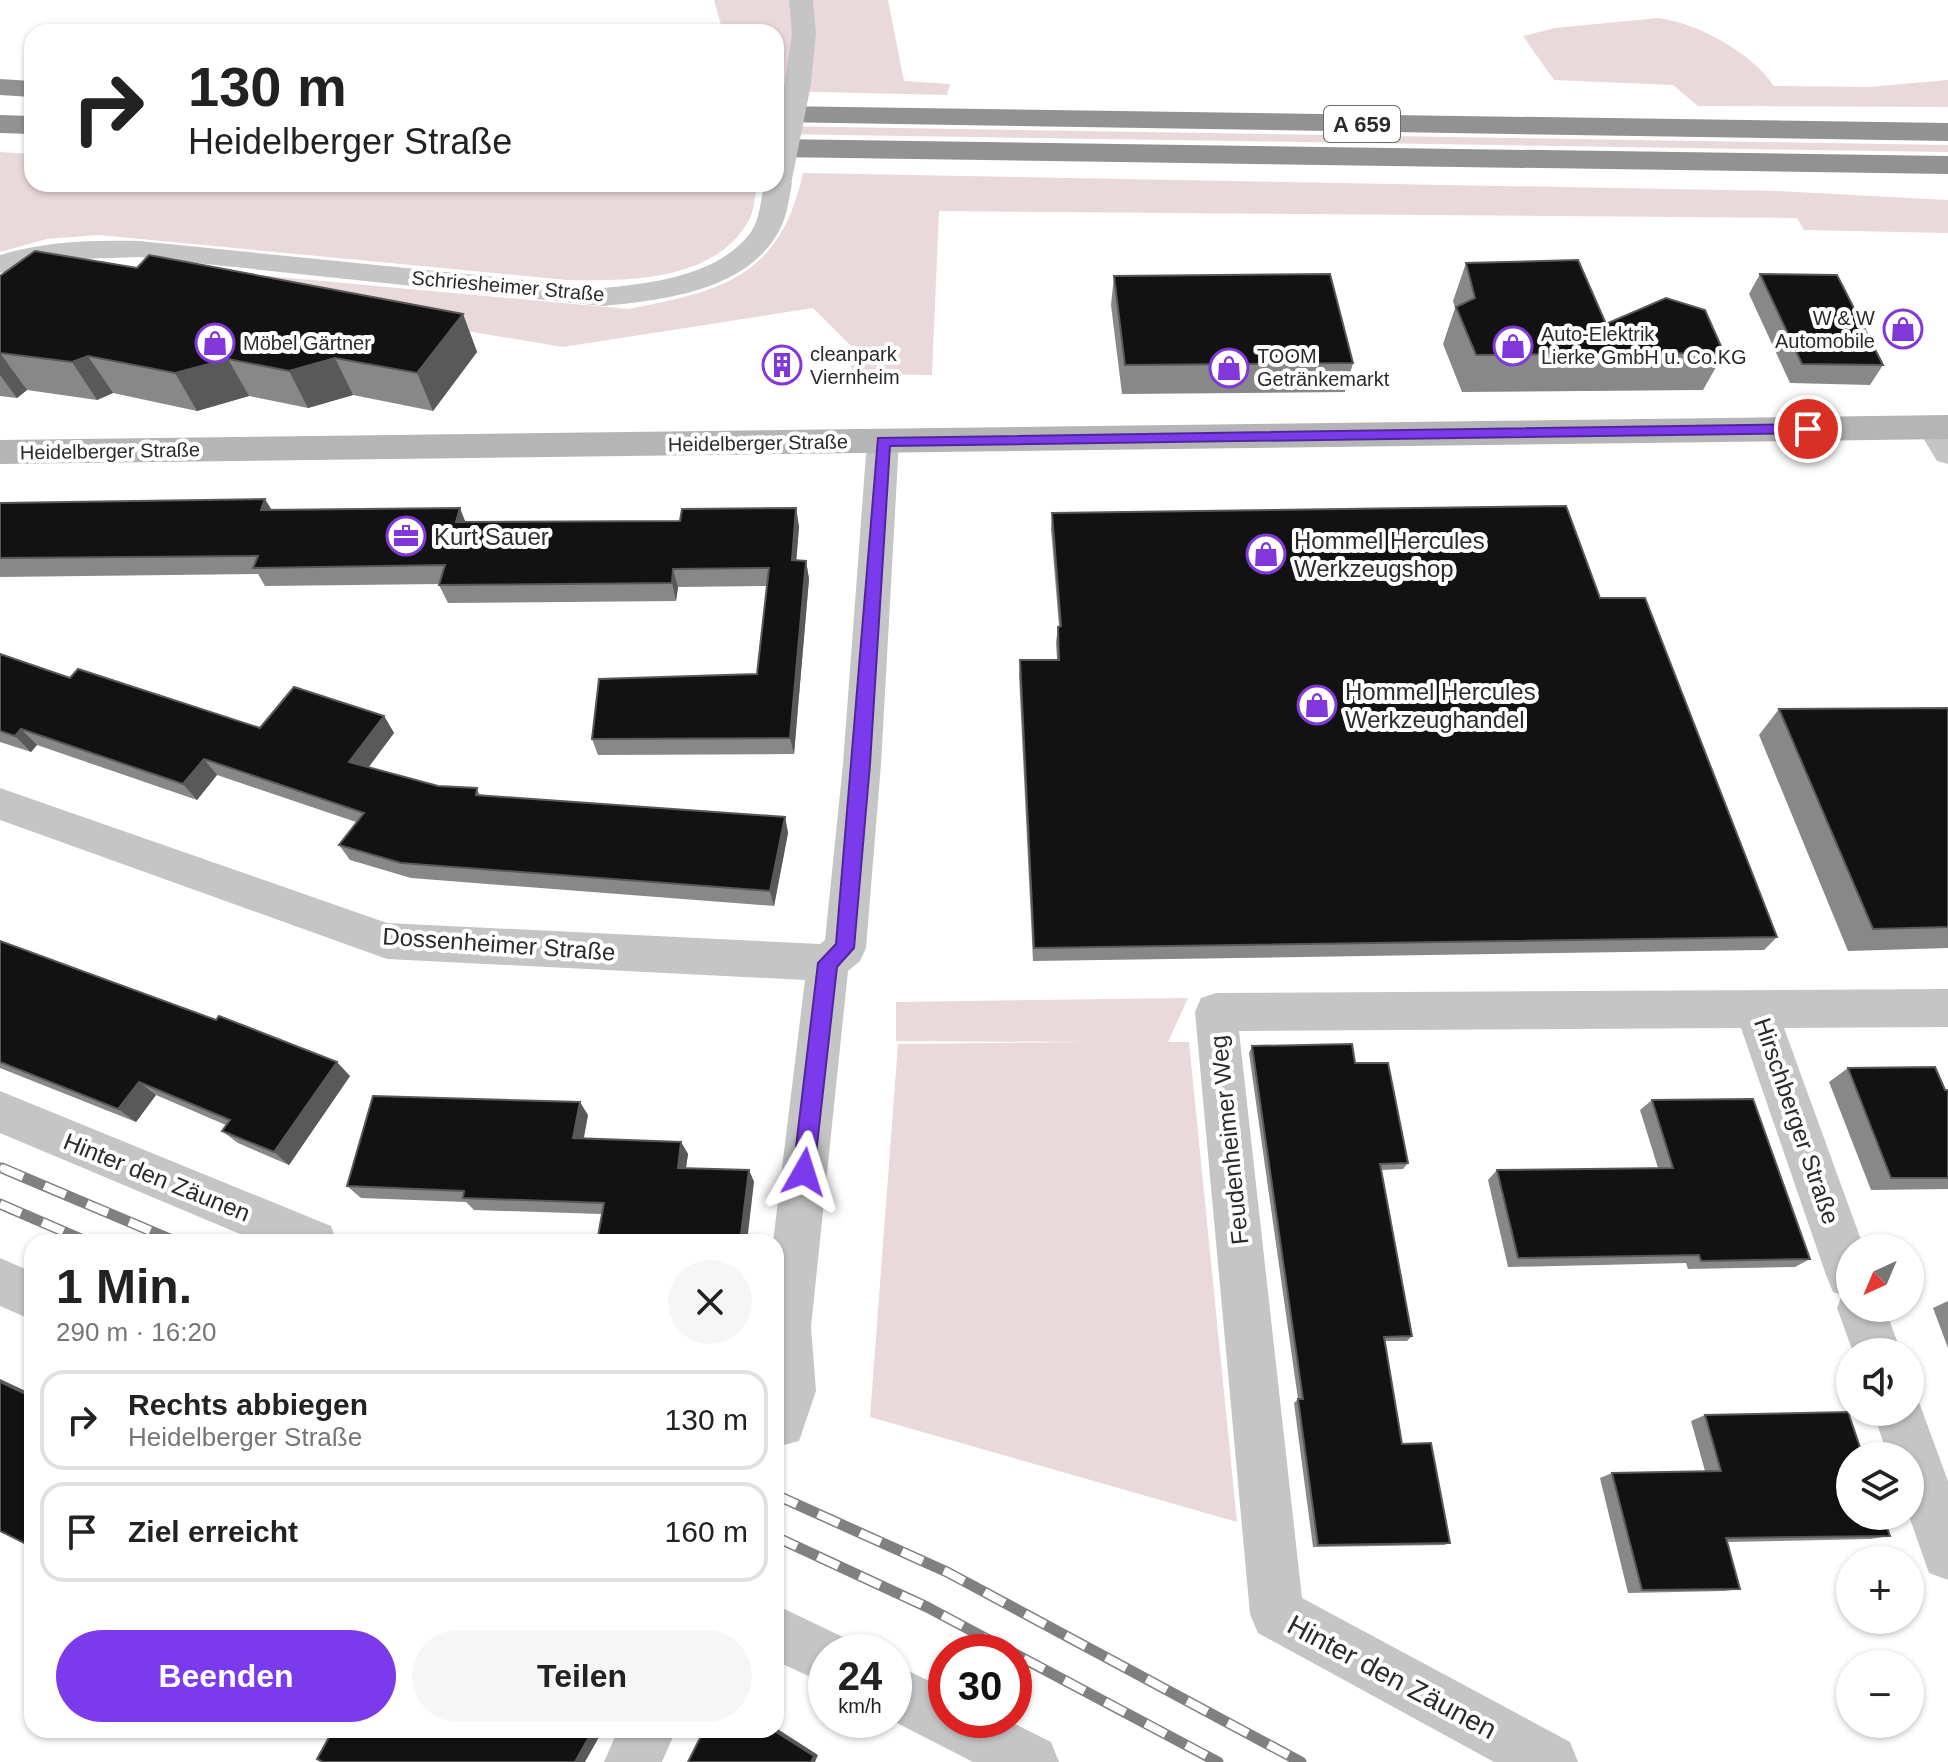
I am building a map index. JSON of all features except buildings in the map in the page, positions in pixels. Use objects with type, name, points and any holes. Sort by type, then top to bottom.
[{"type":"highway","points":[[0,87],[24,88]]},
{"type":"highway","name":"A 659","points":[[784,114],[1948,132]]},
{"type":"highway","points":[[0,124],[24,125]]},
{"type":"highway","name":"A 659","points":[[784,148],[1948,165]]},
{"type":"street","name":"Schriesheimer Straße","points":[[784,153],[804,33],[801,0]]},
{"type":"street","name":"Schriesheimer Straße","points":[[0,264],[24,256],[75,247],[139,249],[603,297],[655,292],[703,277],[738,258],[763,235],[775,192]]},
{"type":"street","name":"Heidelberger Straße","points":[[0,452],[883,441],[1943,436]]},
{"type":"street","points":[[784,1408],[791,1391],[787,1327],[828,963],[845,948],[863,748],[883,441]]},
{"type":"street","name":"Dossenheimer Straße","points":[[0,804],[387,941],[828,963]]},
{"type":"street","name":"Hirschberger Straße","points":[[1836,1235],[1756,1009],[1948,1008]]},
{"type":"street","name":"Feudenheimer Weg","points":[[1277,1614],[1216,1012],[1756,1009]]},
{"type":"street","name":"Hinter den Zäunen","points":[[0,1112],[295,1234]]},
{"type":"street","points":[[0,1282],[24,1292]]},
{"type":"street","points":[[1903,1426],[1948,1554]]},
{"type":"street","name":"Hinter den Zäunen","points":[[1277,1614],[1550,1762]]},
{"type":"street","points":[[784,1636],[808,1648]]},
{"type":"street","points":[[632,1762],[644,1738]]},
{"type":"street","points":[[984,1738],[1031,1762]]},
{"type":"shaded area","points":[[714,0],[888,0],[904,81],[950,84],[947,95],[784,91],[784,24],[721,24]]},
{"type":"shaded area","points":[[1659,18],[1691,26],[1723,42],[1752,62],[1774,86],[1869,87],[1948,80],[1948,107],[1698,106],[1673,85],[1554,80],[1523,36],[1555,28]]},
{"type":"shaded area","points":[[784,126],[1948,145],[1948,152],[784,134]]},
{"type":"shaded area","points":[[0,152],[24,154],[24,192],[756,192],[749,220],[734,240],[715,256],[668,274],[642,278],[567,280],[99,235],[47,239],[0,252]]},
{"type":"shaded area","points":[[803,173],[1776,191],[1948,200],[1948,233],[1804,230],[1797,218],[939,211],[932,375],[851,374],[852,347],[813,308],[563,347],[282,300],[179,268],[628,309],[692,295],[719,285],[763,257],[779,236],[793,208]]},
{"type":"shaded area","points":[[1188,998],[1168,1042],[1189,1042],[1237,1522],[870,1417],[898,1044],[1090,1042],[896,1041],[896,1002]]},
{"type":"railway","points":[[0,1167],[7,1170]]},
{"type":"railway","points":[[2,1168],[158,1234]]},
{"type":"railway","points":[[0,1204],[69,1234]]},
{"type":"railway","points":[[784,1499],[947,1572],[1301,1762]]},
{"type":"railway","points":[[784,1541],[927,1607],[1218,1762]]},
{"type":"place","name":"W & W Automobile","points":[[1903,329]]},
{"type":"place","name":"Möbel Gärtner","points":[[215,343]]},
{"type":"place","name":"Auto-Elektrik Lierke GmbH u. Co.KG","points":[[1513,346]]},
{"type":"place","name":"cleanpark Viernheim","points":[[782,365]]},
{"type":"place","name":"TOOM Getränkemarkt","points":[[1229,368]]},
{"type":"place","name":"Kurt Sauer","points":[[406,536]]},
{"type":"place","name":"Hommel Hercules Werkzeugshop","points":[[1266,554]]},
{"type":"place","name":"Hommel Hercules Werkzeughandel","points":[[1317,705]]},
{"type":"route","points":[[804,1172],[828,963],[845,948],[862,764],[883,441],[1808,429]]}]
